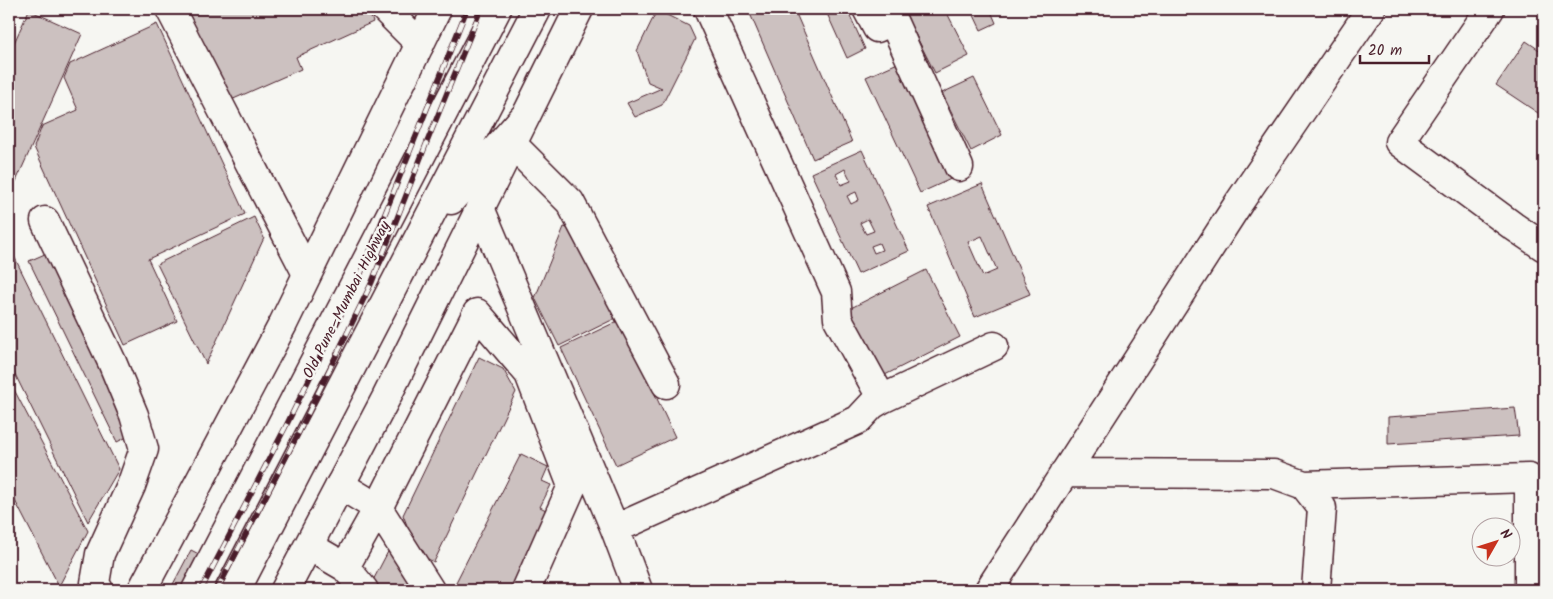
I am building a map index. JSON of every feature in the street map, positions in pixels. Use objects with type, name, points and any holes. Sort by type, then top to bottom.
[{"type":"main road","points":[[170,9],[307,274]]},
{"type":"main road","points":[[385,9],[420,44]]},
{"type":"main road","points":[[142,590],[282,324],[437,9]]},
{"type":"main road","name":"Old Pune–Mumbai Highway","points":[[196,590],[497,9]]},
{"type":"main road","points":[[236,590],[537,9]]},
{"type":"main road","points":[[285,590],[386,398],[579,9]]},
{"type":"main road","points":[[708,9],[836,292],[838,319],[882,399]]},
{"type":"main road","points":[[868,9],[877,28],[893,21],[959,167]]},
{"type":"main road","points":[[989,590],[1240,201],[1371,9]]},
{"type":"main road","points":[[1490,9],[1399,142],[1544,247]]},
{"type":"main road","points":[[422,233],[526,115]]},
{"type":"main road","points":[[512,144],[570,202],[666,384]]},
{"type":"main road","points":[[480,208],[615,529],[638,590]]},
{"type":"main road","points":[[45,221],[112,362],[134,415],[144,449],[131,486],[100,554],[95,583],[99,590]]},
{"type":"main road","points":[[345,567],[378,508],[477,313],[530,374],[572,486],[526,590]]},
{"type":"main road","points":[[615,529],[858,420],[872,404],[994,346]]},
{"type":"main road","points":[[1064,473],[1274,474],[1304,485],[1529,478],[1529,590]]},
{"type":"main road","points":[[340,485],[378,508],[430,590]]},
{"type":"main road","points":[[1304,485],[1322,508],[1316,590]]},
{"type":"main road","points":[[309,546],[345,567],[364,590]]},
{"type":"building","points":[[187,9],[367,9],[373,22],[296,57],[301,69],[229,101]]},
{"type":"building","points":[[748,9],[794,9],[852,142],[813,159]]},
{"type":"building","points":[[825,9],[847,9],[865,49],[847,58]]},
{"type":"building","points":[[915,9],[945,9],[969,56],[935,73],[905,14]]},
{"type":"building","points":[[971,9],[990,9],[996,23],[981,30]]},
{"type":"building","points":[[29,10],[82,34],[9,197],[9,54]]},
{"type":"building","points":[[657,10],[689,26],[695,39],[662,105],[635,117],[627,103],[662,88],[648,82],[637,51]]},
{"type":"building","points":[[157,24],[245,214],[148,259],[177,321],[125,345],[34,147],[42,126],[78,110],[64,78],[70,64]]},
{"type":"building","points":[[1526,41],[1544,53],[1544,117],[1496,85]]},
{"type":"building","points":[[900,62],[953,178],[920,193],[866,77]]},
{"type":"building","points":[[974,78],[1002,135],[971,151],[942,93]]},
{"type":"building","points":[[862,150],[909,251],[858,274],[811,173]],"holes":[[[845,169],[851,181],[841,185],[836,174]],[[856,192],[859,200],[851,204],[847,196]],[[868,219],[874,231],[866,234],[860,223]],[[879,243],[882,250],[874,253],[871,246]]]},
{"type":"building","points":[[982,184],[1030,294],[975,317],[928,207]],"holes":[[[982,236],[997,270],[983,276],[968,242]]]},
{"type":"building","points":[[254,217],[264,238],[206,364],[157,264]]},
{"type":"building","points":[[564,227],[578,232],[620,316],[559,346],[535,298]]},
{"type":"building","points":[[9,246],[119,469],[88,522],[9,362]]},
{"type":"building","points":[[47,253],[135,433],[117,442],[29,261]]},
{"type":"building","points":[[926,270],[960,337],[879,378],[845,311]]},
{"type":"building","points":[[620,320],[675,437],[616,465],[561,348]]},
{"type":"building","points":[[479,357],[503,369],[516,392],[434,562],[418,554],[403,515]]},
{"type":"building","points":[[9,380],[88,531],[59,586],[9,489]]},
{"type":"building","points":[[1515,408],[1519,436],[1388,444],[1388,417]]},
{"type":"building","points":[[521,454],[548,467],[542,481],[551,485],[540,507],[552,513],[513,590],[452,590]]},
{"type":"building","points":[[392,544],[421,590],[370,590],[369,588]]},
{"type":"building","points":[[191,550],[252,582],[247,590],[170,590]]},
{"type":"railway","points":[[201,590],[285,428],[360,276],[467,9]]},
{"type":"railway","points":[[217,590],[298,434],[372,282],[481,9]]}]
